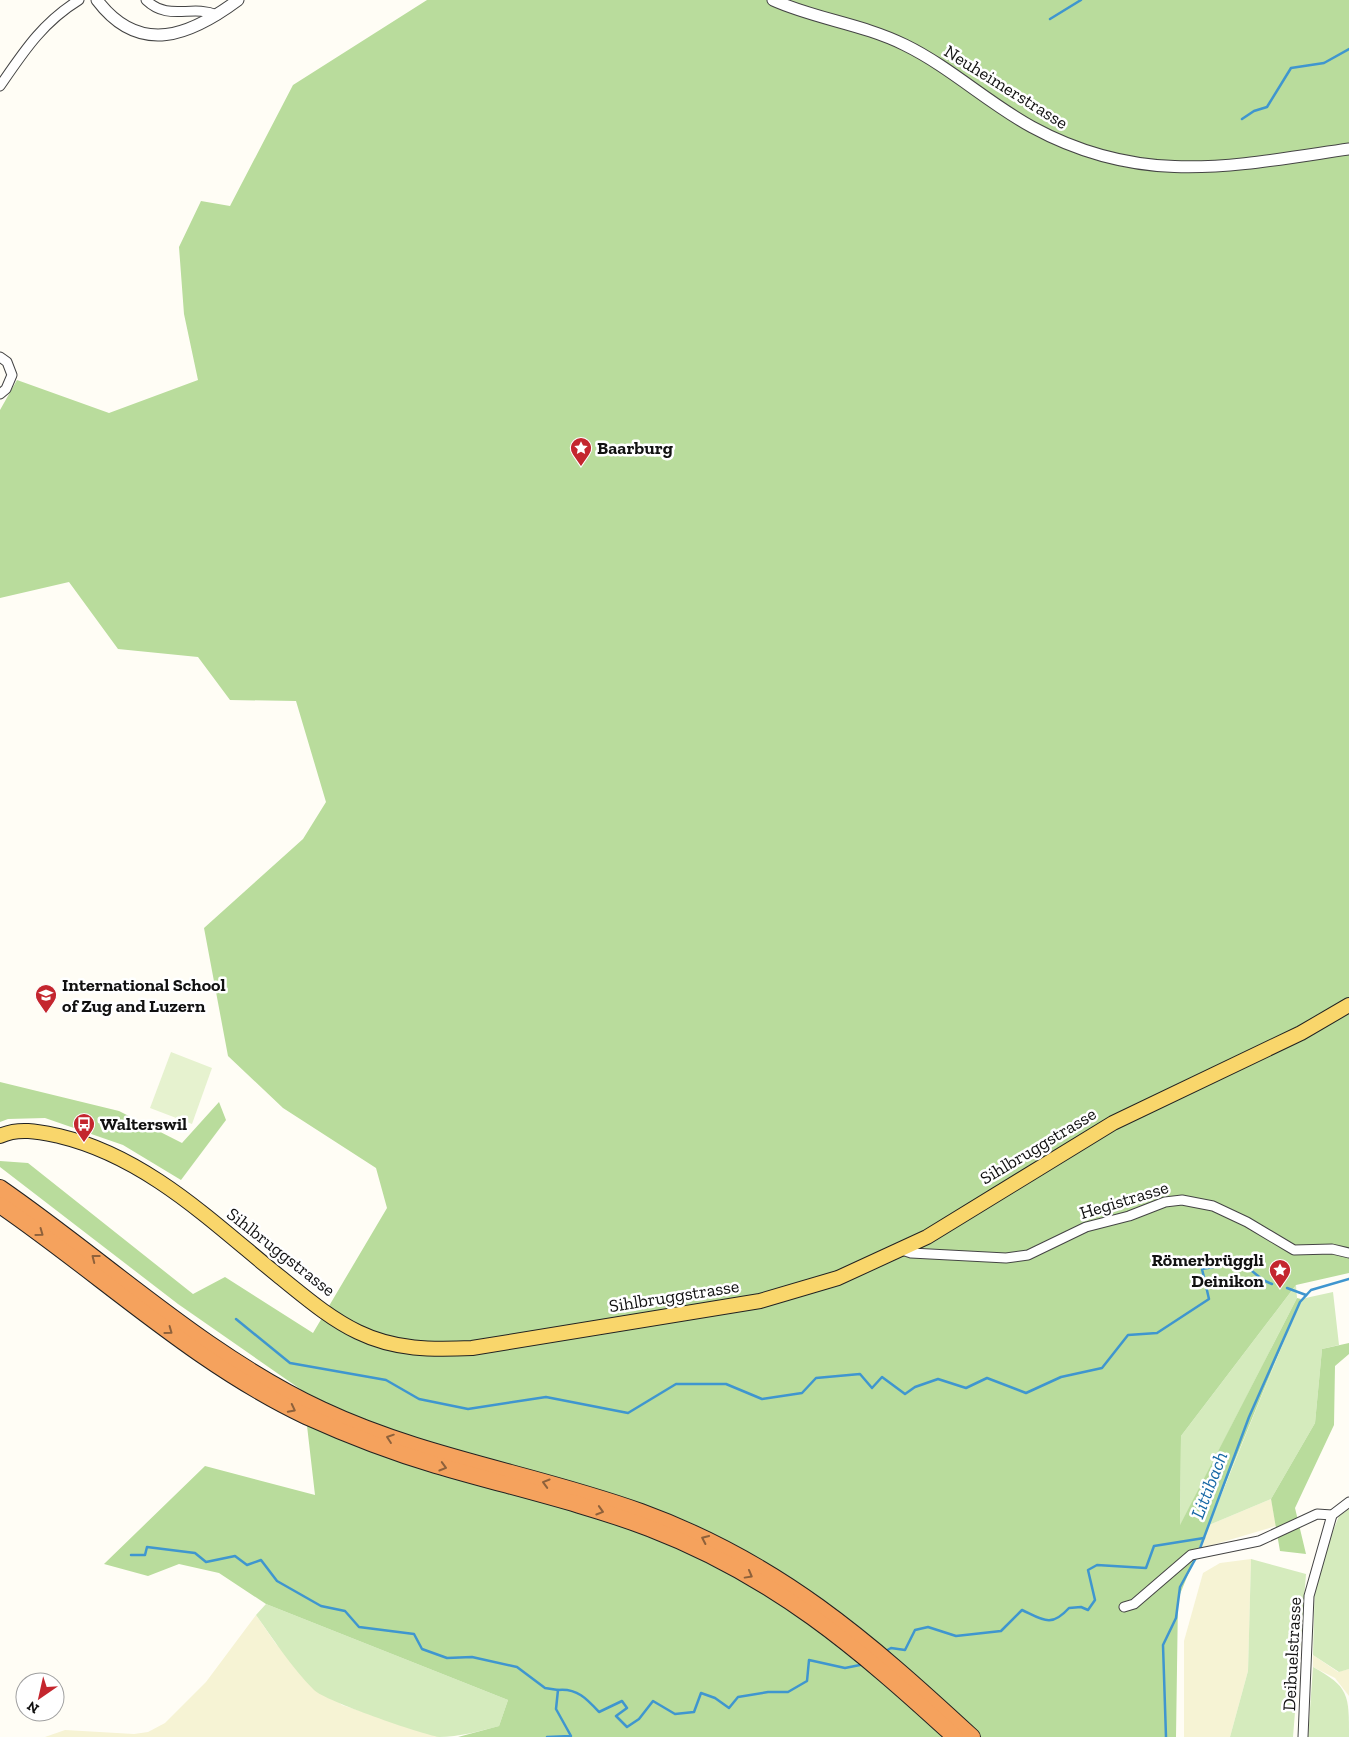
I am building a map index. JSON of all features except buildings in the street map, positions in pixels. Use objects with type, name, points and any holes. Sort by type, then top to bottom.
[{"type":"highway","points":[[0,1188],[205,1342],[300,1399],[354,1424],[408,1444],[602,1499],[666,1522],[746,1560],[817,1611],[877,1666],[943,1718],[972,1737]]},
{"type":"highway","points":[[0,1205],[191,1347],[250,1385],[303,1414],[352,1436],[416,1459],[586,1507],[656,1531],[731,1566],[817,1611]]},
{"type":"highway","points":[[943,1718],[954,1737]]},
{"type":"main road","name":"Sihlbruggstrasse","points":[[0,1136],[20,1131],[42,1132],[75,1140],[121,1158],[166,1185],[302,1294],[339,1321],[377,1340],[417,1349],[472,1348],[760,1301],[838,1278],[902,1250],[1113,1122],[1292,1037],[1349,1005]]},
{"type":"street","points":[[0,86],[30,43],[53,17],[79,0]]},
{"type":"street","points":[[97,0],[105,10],[128,27],[152,35],[169,35],[186,31],[217,15],[238,0]]},
{"type":"street","points":[[146,0],[156,8],[167,13],[206,10],[217,15]]},
{"type":"street","name":"Neuheimerstrasse","points":[[773,0],[876,33],[906,45],[1031,127],[1066,144],[1097,155],[1141,165],[1173,168],[1230,166],[1349,149]]},
{"type":"street","points":[[0,357],[7,362],[12,375],[6,388],[0,394]]},
{"type":"street","name":"Hegistrasse","points":[[902,1250],[911,1253],[1006,1258],[1028,1255],[1086,1227],[1129,1216],[1166,1202],[1182,1200],[1212,1206],[1247,1222],[1294,1250],[1332,1249],[1349,1253]]},
{"type":"street","points":[[1124,1607],[1134,1604],[1191,1555],[1259,1541],[1317,1514],[1332,1514],[1349,1502]]},
{"type":"street","name":"Deibuelstrasse","points":[[1303,1737],[1309,1596],[1332,1514]]},
{"type":"shaded area","points":[[1271,1499],[1276,1526],[1199,1549],[1209,1525]]},
{"type":"shaded area","points":[[1251,1559],[1248,1671],[1230,1737],[1184,1737],[1184,1641],[1203,1573],[1220,1563]]},
{"type":"shaded area","points":[[256,1615],[276,1644],[342,1705],[440,1737],[45,1737],[65,1730],[134,1734],[148,1732],[165,1723],[206,1682]]},
{"type":"shaded area","points":[[1313,1655],[1338,1672],[1349,1669],[1349,1696],[1335,1678],[1313,1667]]},
{"type":"green space","points":[[427,0],[1349,0],[1349,1273],[1296,1285],[1181,1436],[1180,1525],[1297,1298],[1301,1299],[1178,1599],[1176,1737],[458,1737],[499,1726],[508,1700],[266,1604],[219,1573],[179,1564],[148,1576],[104,1564],[205,1466],[315,1495],[303,1391],[178,1304],[0,1167],[0,1161],[28,1163],[193,1294],[225,1277],[313,1333],[387,1208],[376,1168],[283,1108],[228,1056],[204,928],[303,839],[326,802],[296,701],[230,700],[198,657],[118,649],[69,582],[0,598],[0,410],[17,380],[109,413],[198,380],[184,314],[179,247],[201,201],[230,206],[293,85]]},
{"type":"green space","points":[[171,1052],[212,1068],[192,1124],[150,1108]]},
{"type":"green space","points":[[0,1082],[119,1111],[182,1143],[219,1102],[226,1120],[181,1180],[123,1145],[45,1118],[8,1119],[0,1122]]},
{"type":"green space","points":[[1296,1285],[1297,1298],[1180,1526],[1181,1436]]},
{"type":"green space","points":[[1333,1292],[1339,1345],[1322,1349],[1315,1423],[1271,1499],[1209,1525],[1301,1299]]},
{"type":"green space","points":[[1349,1343],[1349,1354],[1335,1366],[1334,1425],[1295,1508],[1306,1554],[1280,1551],[1271,1499],[1315,1423],[1322,1349]]},
{"type":"green space","points":[[1349,1509],[1349,1669],[1339,1672],[1313,1655],[1315,1576],[1339,1516]]},
{"type":"green space","points":[[1251,1559],[1306,1574],[1293,1737],[1230,1737],[1248,1671]]},
{"type":"green space","points":[[266,1604],[508,1700],[499,1726],[462,1735],[439,1737],[374,1716],[322,1695],[314,1690],[298,1673],[256,1615]]},
{"type":"green space","points":[[1313,1667],[1334,1680],[1345,1693],[1349,1737],[1308,1737]]},
{"type":"waterway","points":[[1050,19],[1081,0]]},
{"type":"waterway","points":[[1242,119],[1254,111],[1267,107],[1291,68],[1324,63],[1349,49]]},
{"type":"waterway","points":[[236,1319],[290,1363],[386,1380],[419,1399],[468,1409],[546,1397],[628,1413],[676,1384],[726,1384],[762,1399],[802,1393],[816,1378],[860,1374],[872,1388],[882,1377],[905,1394],[915,1387],[938,1379],[966,1388],[987,1378],[1026,1393],[1061,1377],[1102,1368],[1128,1335],[1157,1333],[1209,1299],[1202,1269],[1241,1262],[1263,1280],[1272,1284]]},
{"type":"waterway","name":"Littibach","points":[[1199,1551],[1249,1417],[1300,1302],[1311,1290],[1349,1279]]},
{"type":"waterway","points":[[1287,1288],[1306,1295]]},
{"type":"waterway","points":[[884,1652],[891,1648],[905,1650],[915,1630],[928,1627],[956,1636],[1001,1631],[1022,1610],[1047,1620],[1057,1618],[1069,1608],[1081,1607],[1088,1610],[1095,1600],[1088,1570],[1097,1565],[1146,1568],[1154,1546],[1204,1538]]},
{"type":"waterway","points":[[131,1555],[145,1555],[147,1547],[195,1553],[206,1562],[235,1556],[247,1565],[261,1560],[277,1581],[321,1606],[345,1611],[359,1627],[414,1634],[422,1649],[447,1658],[472,1657],[517,1667],[545,1688],[558,1690]]},
{"type":"waterway","name":"Littibach","points":[[1166,1737],[1163,1645],[1176,1618],[1180,1587],[1197,1556]]},
{"type":"waterway","points":[[547,1737],[571,1736],[556,1709],[558,1690],[571,1691],[581,1695],[599,1712],[622,1701],[627,1708],[616,1716],[627,1727],[639,1719],[653,1701],[675,1714],[694,1712],[701,1693],[715,1698],[729,1708],[738,1697],[768,1692],[788,1692],[807,1681],[809,1660],[845,1668],[865,1664]]},
{"type":"place","name":"Baarburg","points":[[581,467]]},
{"type":"place","name":"International School of Zug and Luzern","points":[[46,1014]]},
{"type":"place","name":"Walterswil","points":[[84,1143]]},
{"type":"place","name":"Römerbrüggli Deinikon","points":[[1280,1289]]}]
